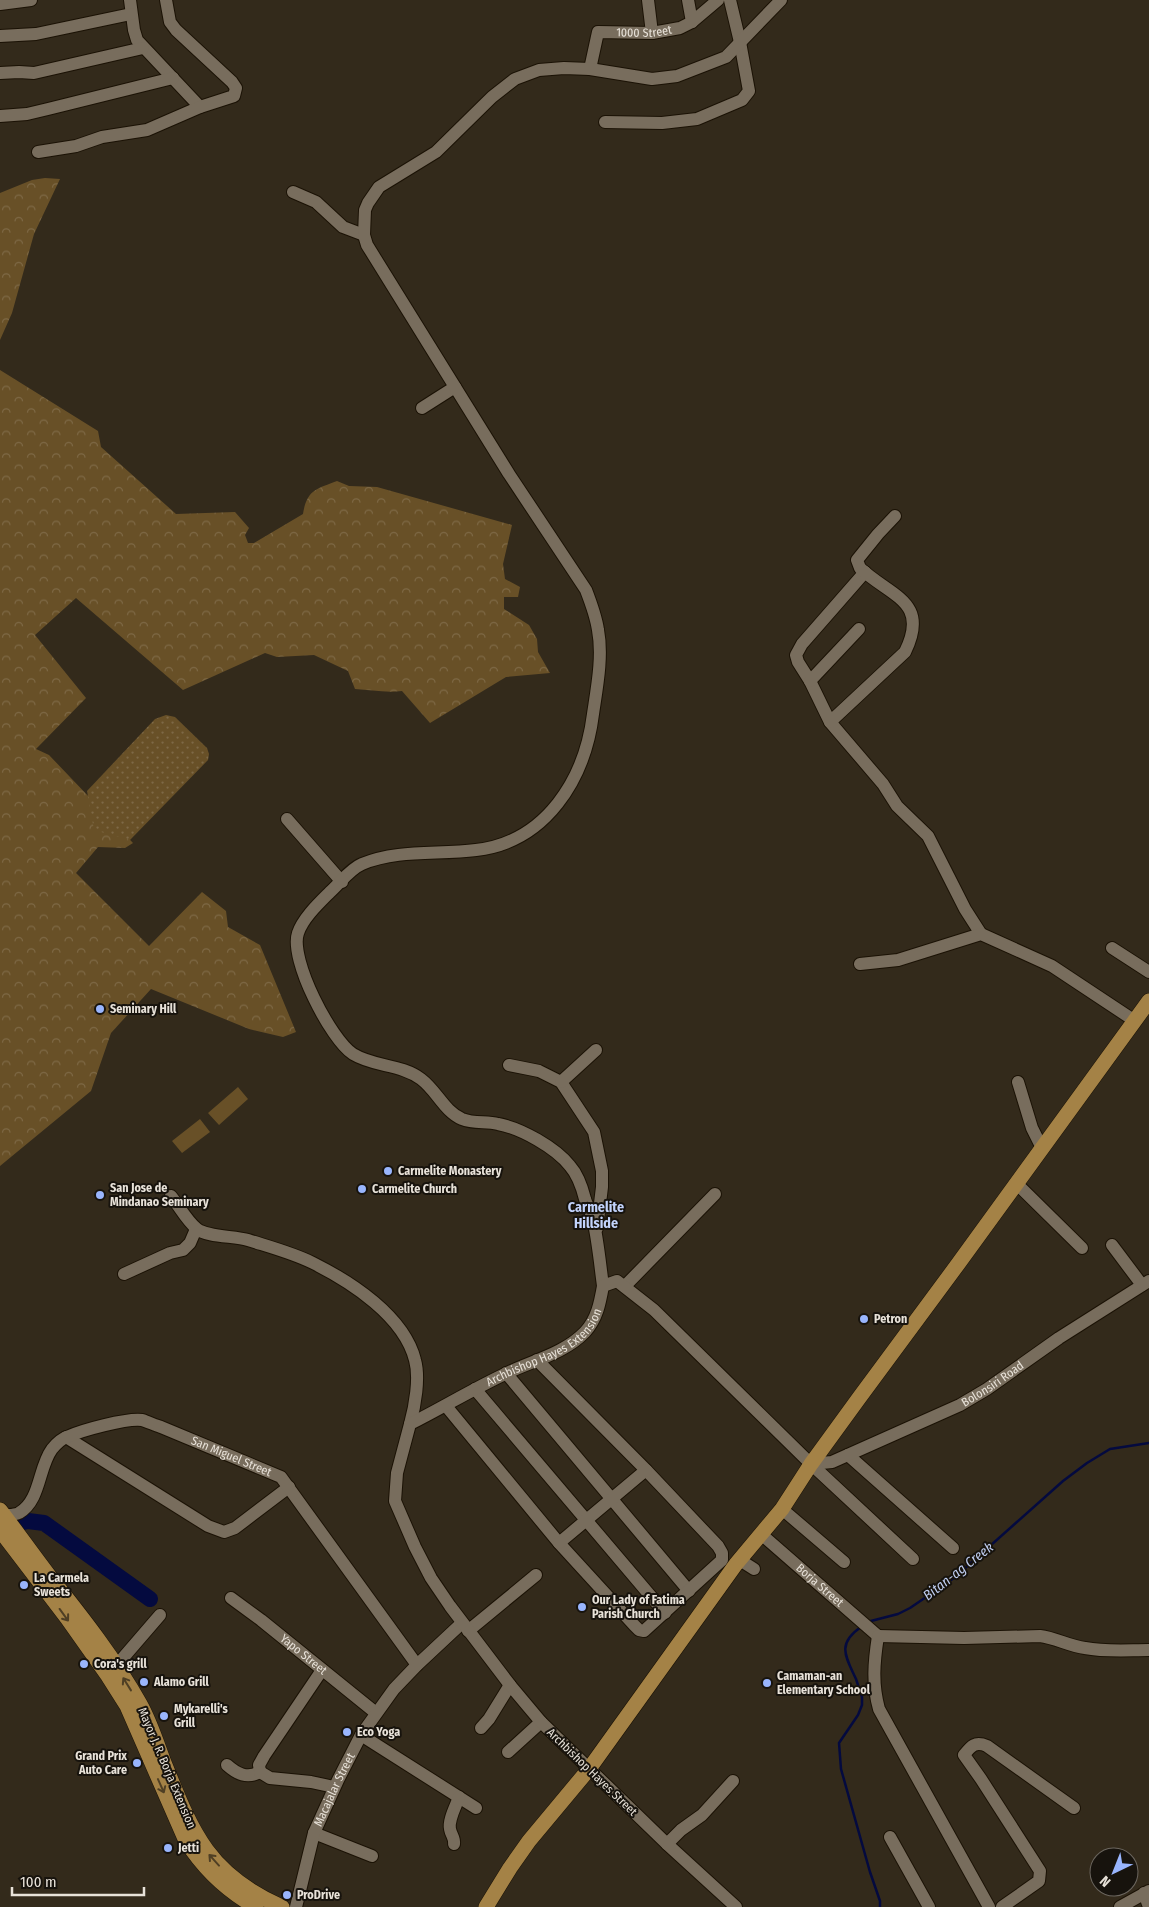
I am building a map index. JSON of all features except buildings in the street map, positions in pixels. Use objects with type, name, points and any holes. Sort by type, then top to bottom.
[{"type":"main road","points":[[486,1907],[529,1841],[588,1769],[736,1564],[818,1464],[1042,1148],[1149,1001]]},
{"type":"main road","name":"Mayor J. R. Borja Extension","points":[[2,1518],[108,1676],[158,1762],[191,1839],[196,1856],[216,1878],[256,1907]]},
{"type":"main road","name":"Mayor J. R. Borja Extension","points":[[19,1545],[78,1613],[116,1666],[150,1725],[158,1762]]},
{"type":"main road","name":"Mayor J. R. Borja Extension","points":[[191,1839],[210,1855],[223,1870],[254,1893],[282,1907]]},
{"type":"street","points":[[0,4],[31,0]]},
{"type":"street","points":[[130,0],[137,40],[200,107]]},
{"type":"street","points":[[38,152],[76,146],[102,138],[146,130],[200,107],[234,96],[236,88],[232,82],[176,30],[170,22],[166,0]]},
{"type":"street","points":[[648,0],[652,33]]},
{"type":"street","points":[[688,0],[692,22]]},
{"type":"street","name":"1000 Street","points":[[590,69],[598,32],[652,33],[680,28],[692,22],[718,0]]},
{"type":"street","points":[[605,122],[662,123],[697,119],[742,100],[749,91],[730,0]]},
{"type":"street","points":[[603,1286],[592,1217],[578,1178],[562,1157],[522,1132],[497,1123],[468,1122],[453,1115],[429,1085],[419,1078],[395,1067],[364,1059],[350,1052],[311,993],[298,961],[296,940],[301,925],[321,901],[359,865],[387,856],[496,848],[535,827],[556,807],[577,775],[591,735],[599,656],[599,632],[586,590],[509,474],[367,245],[364,236],[365,210],[379,187],[436,152],[492,96],[515,79],[538,70],[551,69],[590,69],[652,78],[671,77],[726,57],[782,0]]},
{"type":"street","points":[[0,36],[36,34],[131,14]]},
{"type":"street","points":[[0,73],[34,73],[143,48]]},
{"type":"street","points":[[0,116],[27,114],[173,78]]},
{"type":"street","points":[[293,192],[316,202],[343,227],[364,236]]},
{"type":"street","points":[[422,408],[455,387]]},
{"type":"street","points":[[830,722],[905,652],[914,630],[912,613],[904,602],[860,568],[857,560],[895,516]]},
{"type":"street","points":[[865,572],[802,644],[796,655],[830,722],[883,784],[898,806],[928,836],[965,909],[980,934],[1052,966],[1135,1021]]},
{"type":"street","points":[[810,681],[860,629]]},
{"type":"street","points":[[287,820],[342,882]]},
{"type":"street","points":[[860,964],[898,960],[980,934]]},
{"type":"street","points":[[1112,948],[1149,972]]},
{"type":"street","points":[[561,1082],[596,1050]]},
{"type":"street","points":[[509,1065],[539,1071],[561,1082],[594,1132],[601,1158],[602,1187],[596,1234]]},
{"type":"street","points":[[1018,1082],[1030,1121],[1042,1148]]},
{"type":"street","points":[[1017,1184],[1082,1248]]},
{"type":"street","points":[[715,1194],[625,1286],[654,1310],[818,1464],[913,1560]]},
{"type":"street","points":[[171,1196],[196,1229],[202,1232],[244,1239],[281,1250],[312,1263],[359,1291],[380,1307],[400,1331],[416,1361],[416,1397],[397,1474],[395,1501],[431,1578],[465,1627]]},
{"type":"street","points":[[124,1274],[170,1253],[183,1250],[190,1243],[196,1229]]},
{"type":"street","points":[[1112,1245],[1145,1283]]},
{"type":"street","name":"Archbishop Hayes Extension","points":[[410,1424],[506,1373],[566,1347],[586,1331],[598,1310],[603,1286],[617,1282],[625,1286]]},
{"type":"street","name":"Bolonsiri Road","points":[[818,1464],[848,1455],[960,1405],[1145,1283]]},
{"type":"street","points":[[446,1406],[559,1543],[639,1630],[644,1631],[722,1560],[722,1553],[718,1546],[646,1470],[537,1360]]},
{"type":"street","points":[[506,1373],[689,1591]]},
{"type":"street","points":[[475,1389],[665,1612]]},
{"type":"street","name":"San Miguel Street","points":[[2,1518],[17,1514],[28,1505],[36,1491],[43,1464],[57,1443],[66,1437],[125,1421],[142,1420],[281,1477],[417,1664]]},
{"type":"street","points":[[66,1437],[208,1526],[224,1532],[235,1528],[289,1487]]},
{"type":"street","points":[[848,1455],[953,1548]]},
{"type":"street","points":[[559,1543],[646,1470]]},
{"type":"street","points":[[782,1509],[844,1562]]},
{"type":"street","name":"Borja Street","points":[[761,1534],[874,1632]]},
{"type":"street","points":[[736,1564],[742,1562],[754,1569]]},
{"type":"street","name":"Macajalar Street","points":[[296,1907],[314,1832],[334,1787],[376,1713],[417,1664],[536,1575]]},
{"type":"street","name":"Yapo Street","points":[[231,1598],[376,1713]]},
{"type":"street","points":[[116,1666],[160,1615]]},
{"type":"street","name":"Archbishop Hayes Street","points":[[465,1627],[541,1722],[667,1844],[736,1907]]},
{"type":"street","points":[[989,1907],[879,1709],[875,1694],[873,1668],[874,1632],[964,1638],[1040,1636],[1052,1637],[1092,1650],[1149,1650]]},
{"type":"street","points":[[322,1670],[259,1766],[260,1772],[270,1778],[311,1782],[334,1787]]},
{"type":"street","points":[[480,1728],[489,1719],[510,1685]]},
{"type":"street","points":[[508,1752],[541,1722]]},
{"type":"street","points":[[362,1735],[476,1808]]},
{"type":"street","points":[[1002,1907],[1039,1882],[1040,1871],[962,1752],[974,1744],[979,1743],[987,1746],[1074,1808]]},
{"type":"street","points":[[227,1765],[241,1774],[256,1774],[260,1772]]},
{"type":"street","points":[[667,1844],[681,1830],[702,1815],[733,1782]]},
{"type":"street","points":[[454,1844],[450,1824],[459,1797]]},
{"type":"street","points":[[314,1832],[372,1856]]},
{"type":"street","points":[[890,1837],[929,1907]]},
{"type":"street","points":[[1120,1907],[1146,1892],[1149,1907]]},
{"type":"green space","points":[[45,178],[60,179],[34,234],[12,313],[0,340],[0,193],[32,180]]},
{"type":"green space","points":[[0,370],[98,431],[101,447],[176,514],[235,512],[249,528],[245,535],[248,543],[254,543],[303,514],[307,499],[314,491],[337,481],[349,486],[377,487],[512,525],[503,564],[505,579],[520,587],[518,597],[504,597],[504,609],[529,625],[537,639],[538,652],[550,673],[506,677],[430,723],[402,691],[384,692],[355,689],[348,671],[314,655],[277,657],[265,653],[183,690],[76,598],[35,635],[86,698],[36,749],[49,755],[133,843],[125,848],[98,847],[76,873],[149,946],[202,892],[226,911],[228,927],[260,945],[296,1032],[283,1037],[249,1029],[151,989],[111,1033],[91,1091],[0,1166]]},
{"type":"green space","points":[[166,715],[175,717],[207,748],[208,760],[130,840],[94,830],[87,791],[155,719]]},
{"type":"green space","points":[[238,1087],[248,1099],[219,1125],[208,1113]]},
{"type":"green space","points":[[200,1119],[210,1132],[182,1153],[172,1141]]},
{"type":"waterway","name":"Bitan-ag Creek","points":[[867,1622],[898,1614],[910,1608],[954,1578],[1063,1481],[1087,1463],[1110,1449],[1149,1443]]},
{"type":"waterway","points":[[0,1527],[28,1521],[44,1523],[150,1599]]},
{"type":"waterway","name":"Bitan-ag Creek","points":[[861,1627],[848,1639],[845,1651],[862,1697],[862,1705],[858,1715],[839,1743],[841,1769],[880,1901],[880,1907]]},
{"type":"place","name":"Seminary Hill","points":[[100,1009]]},
{"type":"place","name":"Carmelite Monastery","points":[[388,1171]]},
{"type":"place","name":"Carmelite Church","points":[[362,1189]]},
{"type":"place","name":"San Jose de Mindanao Seminary","points":[[100,1195]]},
{"type":"place","name":"Petron","points":[[864,1319]]},
{"type":"place","name":"La Carmela Sweets","points":[[24,1585]]},
{"type":"place","name":"Our Lady of Fatima Parish Church","points":[[582,1607]]},
{"type":"place","name":"Cora's grill","points":[[84,1664]]},
{"type":"place","name":"Alamo Grill","points":[[144,1682]]},
{"type":"place","name":"Camaman-an Elementary School","points":[[767,1683]]},
{"type":"place","name":"Mykarelli's Grill","points":[[164,1716]]},
{"type":"place","name":"Eco Yoga","points":[[347,1732]]},
{"type":"place","name":"Grand Prix Auto Care","points":[[137,1763]]},
{"type":"place","name":"Jetti","points":[[168,1848]]},
{"type":"place","name":"ProDrive","points":[[287,1895]]},
{"type":"district","name":"Carmelite Hillside","points":[[596,1216]]}]
